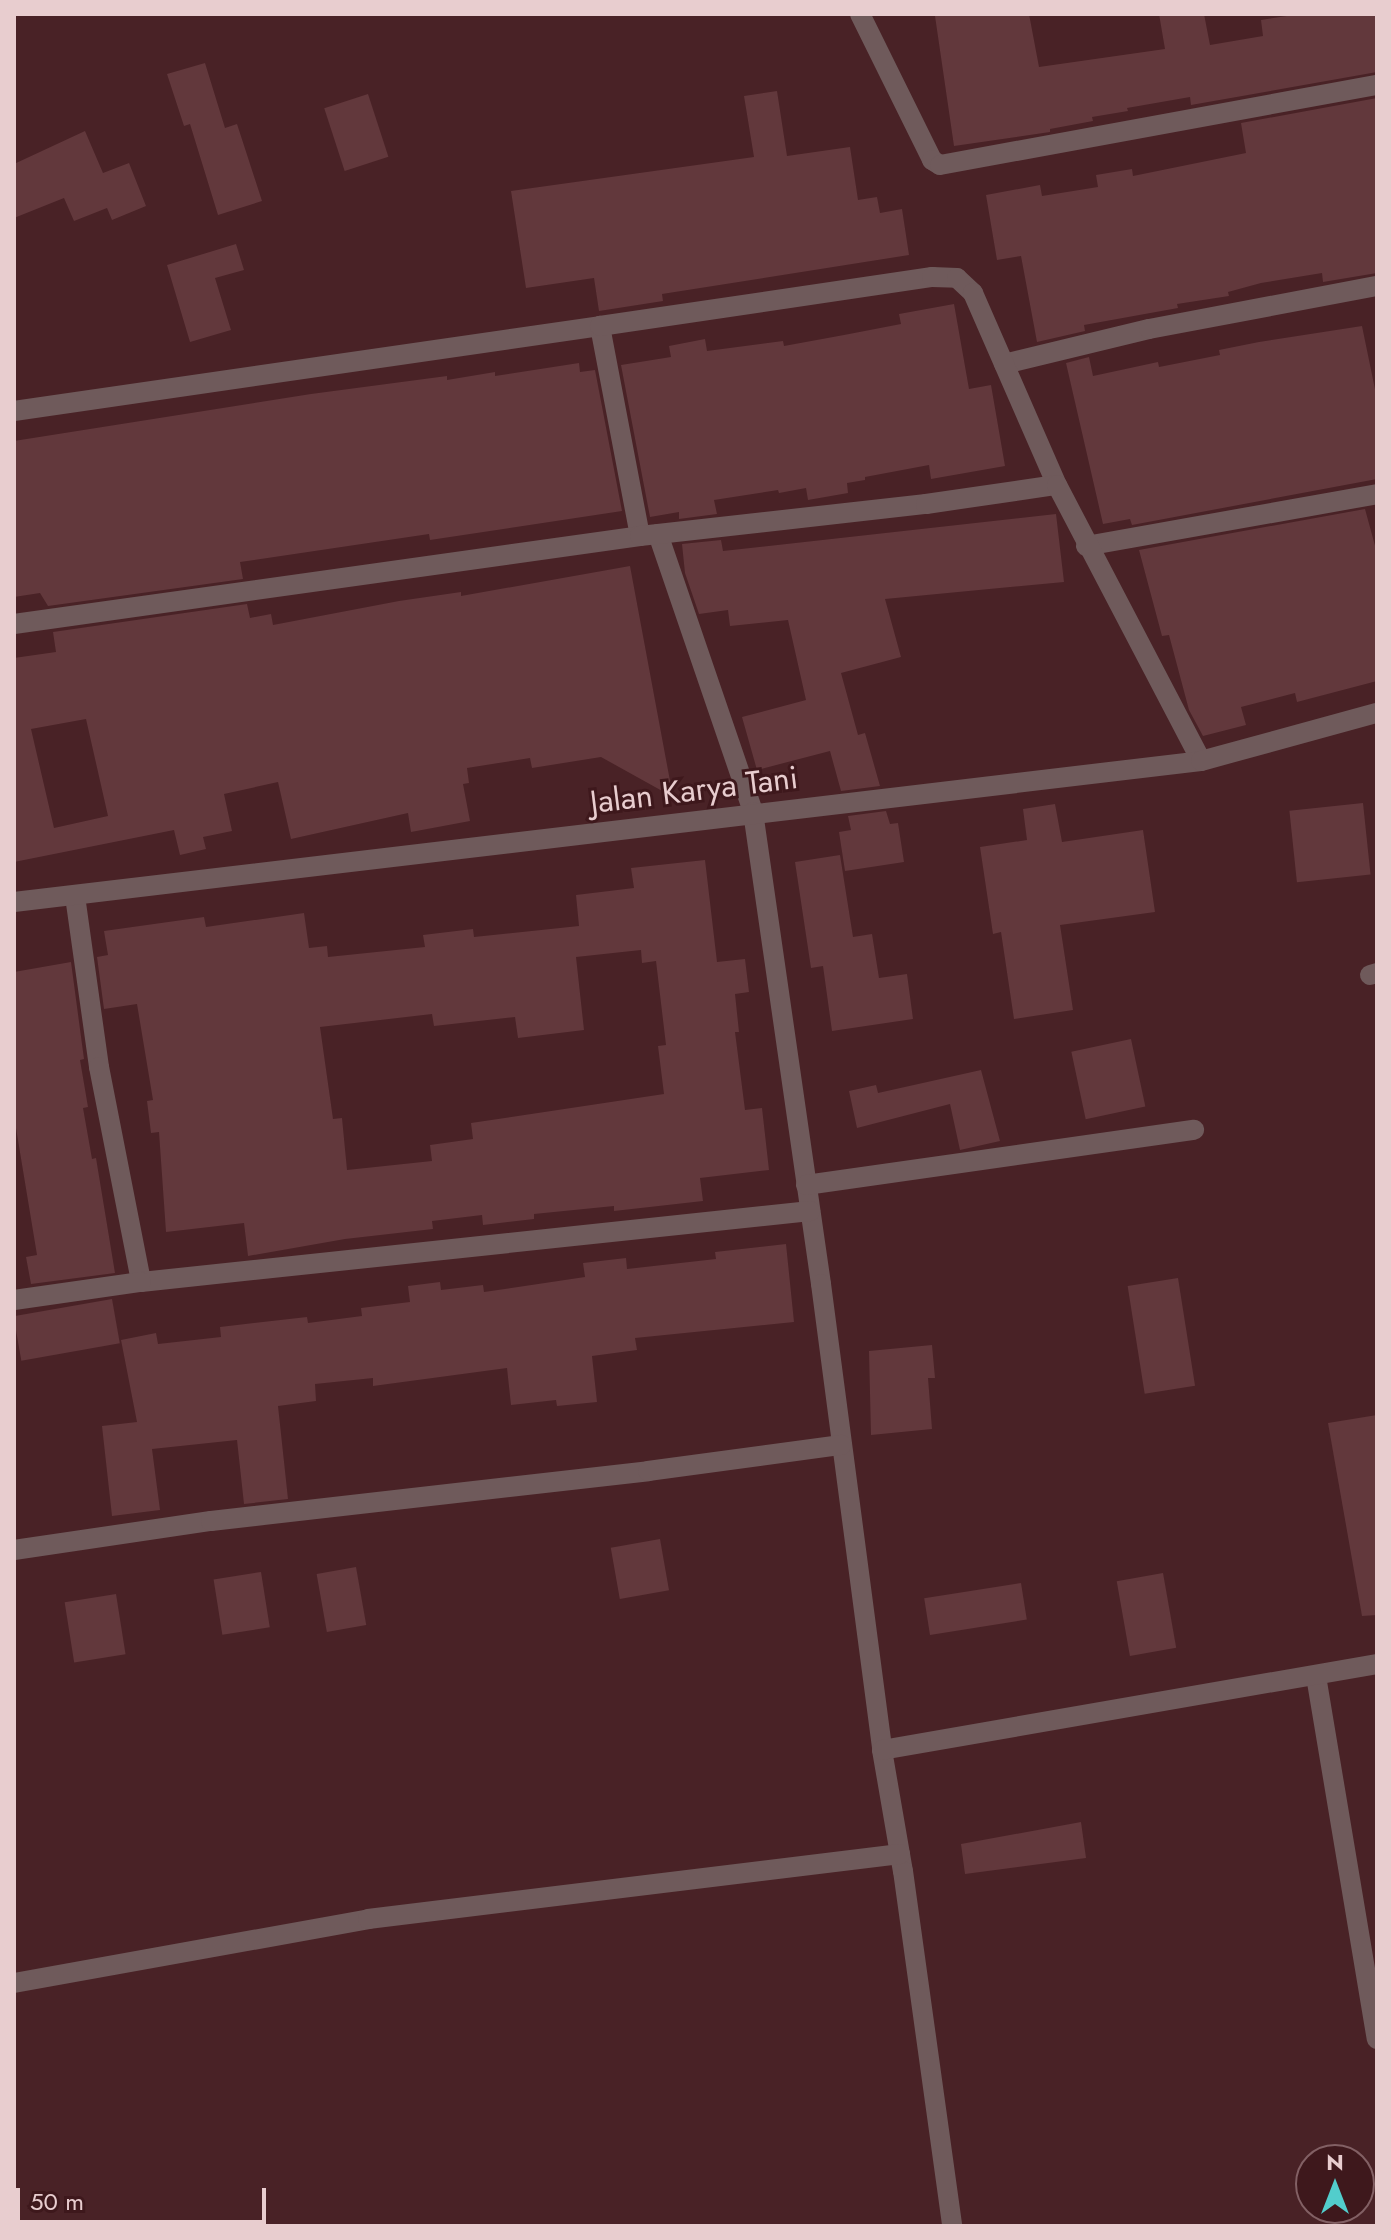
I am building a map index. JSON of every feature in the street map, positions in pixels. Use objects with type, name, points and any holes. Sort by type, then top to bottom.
[{"type":"street","points":[[860,14],[932,160],[940,165],[1377,85]]},
{"type":"street","points":[[14,411],[947,276],[957,278],[973,293],[1086,546],[1201,761]]},
{"type":"street","points":[[1004,364],[1149,329],[1377,286]]},
{"type":"street","points":[[600,326],[649,535],[753,812],[882,1750],[900,1854],[952,2226]]},
{"type":"street","points":[[14,624],[649,535],[1057,485]]},
{"type":"street","points":[[1086,546],[1377,494]]},
{"type":"street","name":"Jalan Karya Tani","points":[[14,902],[1201,761],[1377,713]]},
{"type":"street","points":[[75,896],[99,1067],[132,1251],[141,1282]]},
{"type":"street","points":[[806,1185],[1194,1130]]},
{"type":"street","points":[[14,1300],[141,1282],[810,1211]]},
{"type":"street","points":[[14,1550],[211,1521],[648,1471],[841,1445]]},
{"type":"street","points":[[882,1750],[1377,1664]]},
{"type":"street","points":[[1316,1676],[1377,2039]]},
{"type":"street","points":[[14,1983],[368,1919],[900,1854]]},
{"type":"building","points":[[1029,14],[1039,67],[1165,49],[1159,14],[1204,14],[1210,45],[1263,36],[1261,20],[1300,14],[1377,14],[1377,72],[1191,105],[1190,97],[1127,108],[1128,111],[1092,117],[1093,121],[1050,129],[1050,132],[954,146],[935,16]]},
{"type":"building","points":[[205,63],[225,128],[237,124],[262,201],[218,215],[190,124],[184,126],[167,74]]},
{"type":"building","points":[[777,91],[787,156],[850,147],[858,200],[877,197],[880,213],[902,209],[909,255],[662,294],[663,301],[599,311],[594,278],[526,288],[511,191],[754,157],[744,96]]},
{"type":"building","points":[[368,94],[388,157],[345,171],[324,108]]},
{"type":"building","points":[[1377,98],[1377,273],[1323,282],[1322,273],[1261,283],[1228,292],[1229,296],[1084,325],[1085,331],[1037,342],[1021,256],[997,260],[986,195],[1040,185],[1042,196],[1098,187],[1096,175],[1132,169],[1133,176],[1246,153],[1241,123]]},
{"type":"building","points":[[85,131],[103,173],[129,163],[146,206],[112,220],[107,208],[74,221],[64,198],[14,218],[14,164]]},
{"type":"building","points":[[236,244],[244,270],[215,278],[231,330],[190,342],[167,265]]},
{"type":"building","points":[[954,304],[969,389],[991,385],[1005,466],[931,479],[929,465],[847,483],[848,493],[808,500],[806,488],[779,493],[778,490],[714,500],[717,514],[679,519],[679,512],[650,517],[621,365],[671,357],[669,346],[705,339],[707,351],[783,341],[784,346],[901,324],[899,314]]},
{"type":"building","points":[[1362,326],[1377,399],[1377,479],[1132,525],[1130,519],[1103,524],[1066,363],[1089,357],[1093,376],[1158,362],[1159,367],[1220,355],[1219,350]]},
{"type":"building","points":[[579,363],[580,372],[595,370],[622,511],[430,540],[429,534],[240,562],[243,579],[48,606],[40,593],[14,597],[14,441],[311,394],[447,376],[447,380],[495,372],[495,376]]},
{"type":"building","points":[[1365,509],[1377,553],[1377,681],[1297,702],[1295,693],[1241,707],[1246,725],[1203,736],[1189,710],[1169,635],[1162,636],[1139,550]]},
{"type":"building","points":[[1056,514],[1064,582],[885,599],[901,657],[841,673],[858,735],[865,733],[880,786],[841,791],[830,751],[757,770],[742,717],[806,700],[788,620],[730,626],[728,610],[699,614],[685,573],[682,544],[721,540],[723,551]]},
{"type":"building","points":[[630,566],[673,797],[601,757],[532,768],[530,758],[467,768],[469,783],[463,784],[470,821],[411,832],[408,813],[291,839],[278,782],[224,794],[232,831],[203,837],[206,849],[180,855],[174,830],[14,862],[14,658],[56,652],[53,632],[247,604],[250,618],[271,614],[273,625],[399,601],[461,592],[461,596]],"holes":[[[86,719],[108,816],[54,828],[31,729]]]},
{"type":"building","points":[[1363,803],[1371,875],[1297,882],[1289,811]]},
{"type":"building","points":[[1055,804],[1062,842],[1143,830],[1155,912],[1060,925],[1073,1010],[1014,1019],[1001,932],[993,934],[980,847],[1027,840],[1023,809]]},
{"type":"building","points":[[886,811],[890,824],[898,823],[904,862],[845,871],[839,832],[851,830],[848,816]]},
{"type":"building","points":[[840,855],[853,937],[872,934],[879,978],[907,974],[913,1019],[832,1031],[823,966],[811,968],[795,862]]},
{"type":"building","points":[[705,860],[717,962],[745,959],[749,992],[735,994],[739,1032],[735,1032],[745,1110],[762,1108],[769,1170],[700,1178],[703,1201],[614,1211],[614,1206],[534,1214],[534,1219],[483,1225],[482,1215],[432,1221],[433,1229],[345,1239],[248,1256],[244,1223],[166,1232],[159,1132],[151,1133],[147,1101],[153,1100],[137,1004],[104,1009],[97,957],[108,955],[104,931],[204,917],[206,927],[304,913],[309,948],[327,946],[328,957],[425,947],[423,935],[473,929],[474,937],[579,926],[576,895],[634,888],[631,868]],"holes":[[[641,950],[642,963],[656,961],[666,1045],[658,1046],[664,1094],[471,1123],[473,1139],[430,1145],[432,1161],[347,1170],[342,1118],[333,1119],[320,1027],[432,1014],[434,1026],[515,1017],[518,1038],[584,1030],[576,957]]]},
{"type":"building","points":[[71,962],[84,1059],[80,1060],[88,1107],[83,1108],[92,1159],[96,1158],[115,1273],[31,1284],[26,1257],[37,1255],[14,1116],[14,972]]},
{"type":"building","points":[[1131,1039],[1145,1106],[1086,1119],[1071,1052]]},
{"type":"building","points":[[981,1070],[1000,1141],[960,1150],[950,1104],[857,1128],[849,1091],[876,1085],[878,1093]]},
{"type":"building","points":[[786,1244],[794,1322],[635,1338],[637,1350],[592,1356],[597,1402],[557,1406],[556,1400],[511,1405],[507,1368],[373,1386],[373,1378],[315,1384],[316,1401],[278,1406],[288,1499],[244,1504],[237,1440],[152,1449],[160,1510],[112,1516],[102,1426],[137,1422],[121,1340],[156,1333],[158,1344],[221,1337],[220,1327],[307,1317],[308,1323],[362,1316],[361,1308],[410,1302],[408,1286],[440,1282],[441,1290],[483,1285],[484,1292],[585,1277],[583,1263],[626,1258],[627,1269],[716,1259],[715,1252]]},
{"type":"building","points":[[1178,1278],[1195,1386],[1145,1394],[1128,1286]]},
{"type":"building","points":[[112,1299],[120,1343],[21,1361],[14,1316]]},
{"type":"building","points":[[932,1345],[935,1378],[928,1378],[932,1429],[871,1435],[869,1351]]},
{"type":"building","points":[[1377,1415],[1377,1615],[1362,1616],[1328,1423]]},
{"type":"building","points":[[660,1539],[669,1590],[620,1599],[611,1548]]},
{"type":"building","points":[[356,1567],[366,1625],[327,1632],[317,1574]]},
{"type":"building","points":[[261,1572],[270,1627],[222,1635],[214,1580]]},
{"type":"building","points":[[1163,1573],[1176,1648],[1130,1656],[1117,1581]]},
{"type":"building","points":[[1021,1583],[1027,1620],[930,1635],[924,1598]]},
{"type":"building","points":[[116,1594],[126,1654],[74,1662],[65,1602]]},
{"type":"building","points":[[1081,1822],[1086,1858],[965,1874],[961,1844]]}]
